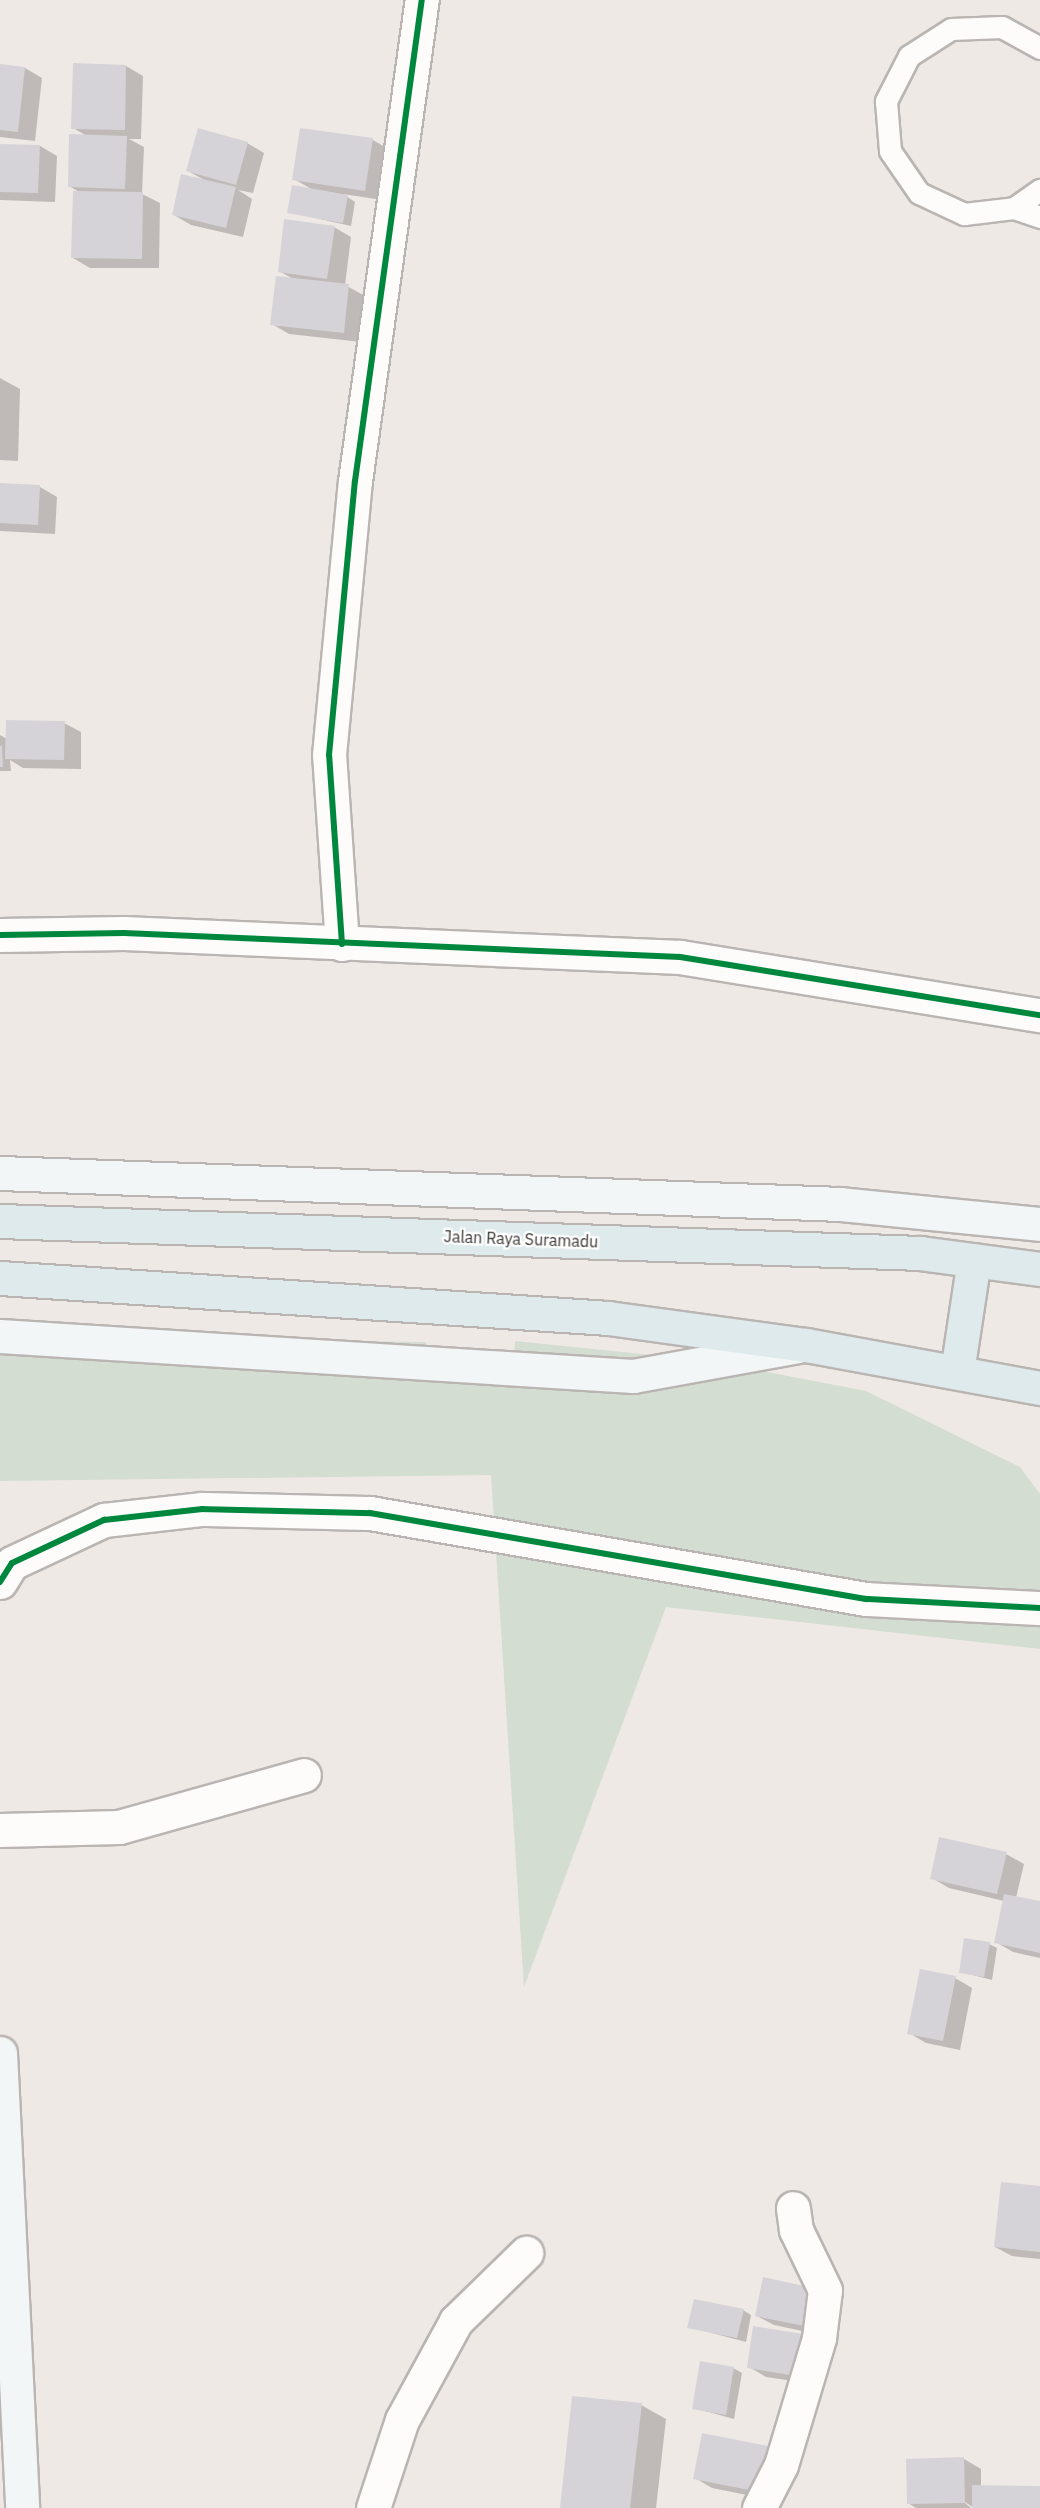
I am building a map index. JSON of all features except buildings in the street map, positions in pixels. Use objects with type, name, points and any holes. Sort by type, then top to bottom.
[{"type":"highway","name":"Jalan Raya Suramadu","points":[[0,1221],[920,1252],[1040,1269]]},
{"type":"highway","points":[[957,1372],[974,1260]]},
{"type":"highway","points":[[0,1278],[608,1318],[806,1345],[1040,1388]]},
{"type":"main road","points":[[0,1173],[840,1204],[1040,1224]]},
{"type":"main road","points":[[0,1336],[633,1376],[806,1345]]},
{"type":"main road","points":[[0,2053],[22,2508]]},
{"type":"street","points":[[342,944],[329,755],[355,481],[422,0]]},
{"type":"street","points":[[0,935],[124,933],[680,957],[1040,1015]]},
{"type":"street","points":[[0,1582],[12,1563],[104,1520],[202,1509],[370,1513],[866,1599],[1040,1608]]},
{"type":"street","points":[[0,1830],[119,1827],[304,1775]]},
{"type":"street","points":[[759,2508],[781,2465],[819,2338],[825,2289],[796,2230],[793,2208]]},
{"type":"street","points":[[373,2508],[402,2420],[456,2321],[526,2253]]},
{"type":"lane","points":[[1040,48],[1002,27],[951,28],[909,56],[886,101],[890,151],[919,193],[964,214],[1014,208],[1040,217]]},
{"type":"lane","points":[[1014,208],[1040,190]]},
{"type":"shaded area","points":[[0,1337],[426,1342],[425,1376],[513,1380],[515,1341],[710,1361],[866,1391],[1020,1467],[1040,1494],[1040,1649],[666,1607],[524,1987],[491,1475],[0,1481]]},
{"type":"cycle path","points":[[342,944],[329,755],[355,481],[422,0]]},
{"type":"cycle path","points":[[0,935],[124,933],[680,957],[1040,1015]]},
{"type":"cycle path","points":[[0,1582],[12,1563],[104,1520],[202,1509],[370,1513],[866,1599],[1040,1608]]}]
